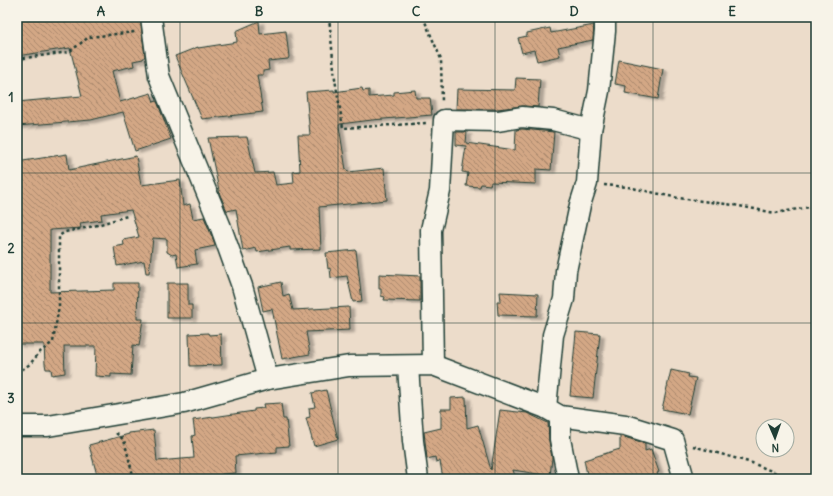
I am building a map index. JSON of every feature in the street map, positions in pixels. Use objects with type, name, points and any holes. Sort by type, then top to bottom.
[{"type":"street","points":[[568,479],[553,412],[553,335],[564,299],[566,271],[580,205],[587,183],[591,130],[599,91],[605,17]]},
{"type":"street","points":[[152,23],[159,76],[220,224],[242,286],[268,380]]},
{"type":"street","points":[[433,365],[431,230],[440,191],[444,120],[498,121],[522,117],[553,120],[591,130]]},
{"type":"street","points":[[17,426],[48,426],[184,403],[268,380],[349,366],[433,365],[553,412],[625,425],[673,440],[684,479]]},
{"type":"street","points":[[408,366],[413,440],[418,479]]},
{"type":"path","points":[[329,17],[335,80],[343,128],[414,124],[444,120],[441,59],[423,17]]},
{"type":"path","points":[[17,59],[68,52],[89,38],[152,23]]},
{"type":"path","points":[[587,183],[628,187],[678,198],[775,213],[816,206]]},
{"type":"path","points":[[17,373],[30,364],[40,352],[53,342],[59,306],[58,236],[65,232],[94,226],[127,216]]},
{"type":"path","points":[[114,432],[124,440],[134,479]]},
{"type":"path","points":[[673,440],[752,463],[791,479]]},
{"type":"building","points":[[17,17],[140,17],[145,56],[143,59],[133,61],[134,66],[112,71],[120,102],[151,93],[154,102],[157,101],[171,139],[135,151],[123,112],[91,120],[17,126],[17,102],[82,96],[70,48],[17,56]]},
{"type":"building","points":[[259,21],[260,34],[286,31],[289,57],[288,59],[268,61],[269,70],[263,71],[263,75],[257,75],[263,112],[202,119],[175,56],[198,47],[237,42],[236,31]]},
{"type":"building","points":[[594,25],[593,40],[558,47],[560,56],[537,61],[534,50],[522,53],[518,38],[527,36],[527,33],[550,28],[551,33]]},
{"type":"building","points":[[619,60],[663,69],[658,99],[625,93],[626,86],[615,84]]},
{"type":"building","points":[[516,78],[540,79],[538,107],[523,106],[497,109],[456,109],[457,89],[515,90]]},
{"type":"building","points":[[362,88],[363,91],[369,90],[369,97],[394,95],[394,92],[415,90],[416,98],[430,98],[432,115],[372,120],[340,124],[339,126],[346,170],[348,172],[384,168],[387,200],[319,207],[321,249],[290,250],[290,247],[257,252],[256,248],[243,251],[236,209],[227,211],[220,195],[208,138],[247,137],[255,173],[273,172],[276,185],[294,183],[293,172],[300,171],[298,135],[310,135],[306,92],[334,90],[334,92]]},
{"type":"building","points":[[522,129],[554,132],[551,170],[536,169],[536,184],[491,182],[490,185],[481,184],[480,187],[466,186],[468,173],[462,172],[466,146],[456,145],[456,132],[467,132],[466,143],[515,150],[516,130]]},
{"type":"building","points":[[67,154],[69,170],[136,156],[141,185],[180,180],[183,206],[190,204],[193,219],[204,217],[215,244],[215,246],[195,250],[197,264],[178,267],[176,254],[172,255],[167,252],[167,239],[153,238],[149,273],[146,273],[144,261],[117,266],[114,247],[124,245],[123,240],[139,237],[131,210],[101,214],[102,220],[80,223],[81,228],[50,230],[50,292],[114,290],[114,283],[138,283],[137,319],[143,319],[139,346],[133,345],[131,375],[111,374],[111,377],[95,376],[96,346],[64,346],[65,373],[52,375],[51,369],[46,369],[44,344],[17,344],[17,162]]},
{"type":"building","points":[[356,250],[362,301],[353,302],[347,276],[331,278],[326,253]]},
{"type":"building","points":[[379,274],[420,276],[420,301],[384,300],[385,297],[381,296],[381,289],[379,289]]},
{"type":"building","points":[[281,282],[283,296],[289,294],[293,310],[349,307],[350,330],[306,332],[310,354],[282,359],[272,309],[263,311],[258,287]]},
{"type":"building","points":[[167,283],[188,283],[188,305],[192,305],[192,318],[167,318]]},
{"type":"building","points":[[500,292],[538,294],[537,316],[498,315],[497,301],[501,301]]},
{"type":"building","points":[[576,332],[600,334],[593,398],[570,396]]},
{"type":"building","points":[[208,333],[209,335],[221,334],[222,365],[190,366],[189,334]]},
{"type":"building","points":[[671,370],[689,374],[688,377],[696,378],[688,414],[662,409]]},
{"type":"building","points":[[326,390],[338,439],[314,446],[306,418],[310,417],[309,408],[315,407],[312,393]]},
{"type":"building","points":[[466,397],[467,428],[478,425],[491,470],[500,410],[527,413],[548,423],[552,458],[550,476],[513,470],[516,479],[443,479],[440,461],[436,462],[435,457],[427,459],[424,432],[441,428],[441,409],[451,409],[451,398]]},
{"type":"building","points":[[281,403],[283,419],[286,419],[289,446],[277,447],[277,452],[235,456],[236,473],[222,474],[222,479],[98,479],[89,445],[129,433],[154,430],[157,461],[194,458],[192,436],[195,435],[193,420],[254,411],[254,409],[264,408],[263,404]]},
{"type":"building","points":[[620,436],[645,443],[645,451],[651,449],[659,472],[657,473],[659,479],[588,479],[584,460],[620,449]]}]
